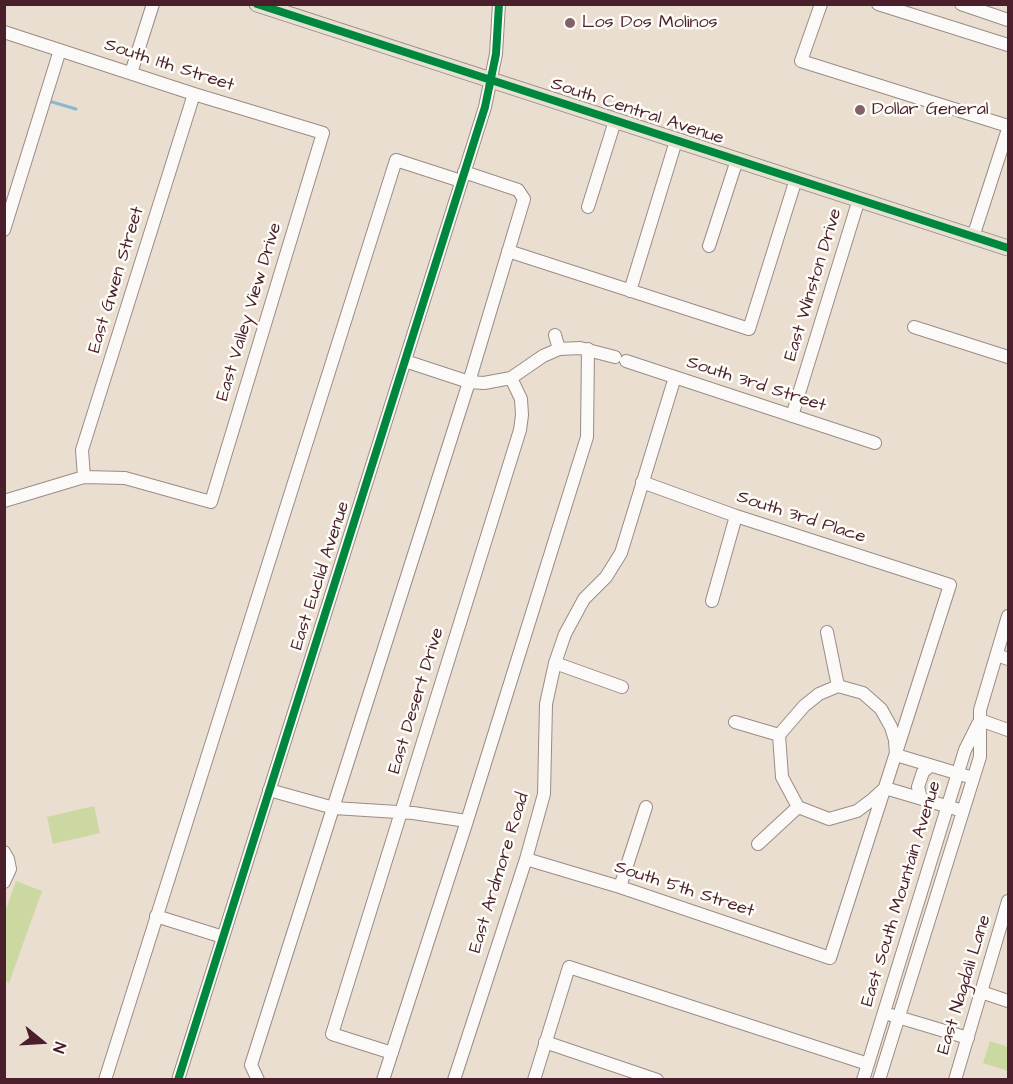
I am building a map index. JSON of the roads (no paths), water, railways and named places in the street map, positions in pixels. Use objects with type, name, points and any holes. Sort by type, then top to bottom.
[{"type":"main road","name":"South Central Avenue","points":[[257,4],[1008,248]]},
{"type":"street","points":[[131,73],[153,4]]},
{"type":"street","name":"East Euclid Avenue","points":[[178,1080],[485,107],[496,54],[499,4]]},
{"type":"street","points":[[821,4],[801,61],[1008,128],[973,237]]},
{"type":"street","points":[[878,4],[1008,45]]},
{"type":"street","points":[[961,4],[997,10],[1008,20]]},
{"type":"street","name":"South 1th Street","points":[[4,32],[323,133]]},
{"type":"street","points":[[4,230],[60,50]]},
{"type":"street","name":"East Gwen Street","points":[[84,477],[82,450],[194,94]]},
{"type":"street","points":[[588,207],[615,121]]},
{"type":"street","name":"East Valley View Drive","points":[[84,477],[125,478],[211,502],[323,133]]},
{"type":"street","points":[[630,291],[676,141]]},
{"type":"street","points":[[105,1080],[396,160],[518,190],[524,199],[469,382],[251,1065],[258,1080]]},
{"type":"street","points":[[709,246],[737,160]]},
{"type":"street","points":[[508,251],[749,329],[796,179]]},
{"type":"street","name":"East Winston Drive","points":[[792,416],[859,200]]},
{"type":"street","points":[[914,327],[1008,357]]},
{"type":"street","points":[[555,335],[559,349]]},
{"type":"street","name":"South 3rd Street","points":[[405,361],[469,382],[484,383],[511,378],[543,356],[559,349],[588,349],[875,443]]},
{"type":"street","points":[[383,1080],[468,821],[588,436],[588,349]]},
{"type":"street","name":"East Ardmore Road","points":[[454,1080],[526,859],[544,794],[546,704],[555,663],[584,598],[606,577],[621,553],[675,377]]},
{"type":"street","name":"East Desert Drive","points":[[392,1053],[332,1034],[520,430],[521,399],[511,378]]},
{"type":"street","points":[[4,501],[84,477]]},
{"type":"street","name":"South 3rd Place","points":[[642,482],[736,516],[950,585],[896,754]]},
{"type":"street","points":[[712,601],[736,516]]},
{"type":"street","name":"East South Mountain Avenue","points":[[879,1080],[980,757],[980,710],[1003,657],[1008,616]]},
{"type":"street","points":[[827,632],[838,686]]},
{"type":"street","points":[[555,663],[622,687]]},
{"type":"street","points":[[838,686],[863,693],[881,709],[891,727],[896,754],[885,788],[873,800],[857,811],[829,819],[798,807],[782,777],[779,735],[804,706],[819,694],[838,686]]},
{"type":"street","points":[[980,720],[1008,730]]},
{"type":"street","name":"East South Mountain Avenue","points":[[863,1080],[965,750],[980,720]]},
{"type":"street","points":[[735,722],[779,735]]},
{"type":"street","points":[[896,754],[973,778]]},
{"type":"street","points":[[921,798],[918,787],[923,772],[930,766]]},
{"type":"street","points":[[885,788],[963,811]]},
{"type":"street","name":"South 5th Street","points":[[526,859],[620,887],[830,958],[885,788]]},
{"type":"street","points":[[269,790],[334,808],[468,821]]},
{"type":"street","points":[[620,887],[646,807]]},
{"type":"street","points":[[758,844],[798,807]]},
{"type":"street","points":[[4,852],[10,869],[4,882]]},
{"type":"street","name":"East Nagdali Lane","points":[[956,1080],[1008,902]]},
{"type":"street","points":[[156,916],[223,937]]},
{"type":"street","points":[[534,1080],[569,967],[868,1064]]},
{"type":"street","points":[[981,992],[1008,1001]]},
{"type":"street","points":[[885,1013],[968,1038]]},
{"type":"street","points":[[545,1042],[657,1080]]},
{"type":"waterway","points":[[52,102],[76,109]]},
{"type":"place","name":"Los Dos Molinos","points":[[570,23]]},
{"type":"place","name":"Dollar General","points":[[860,110]]}]
